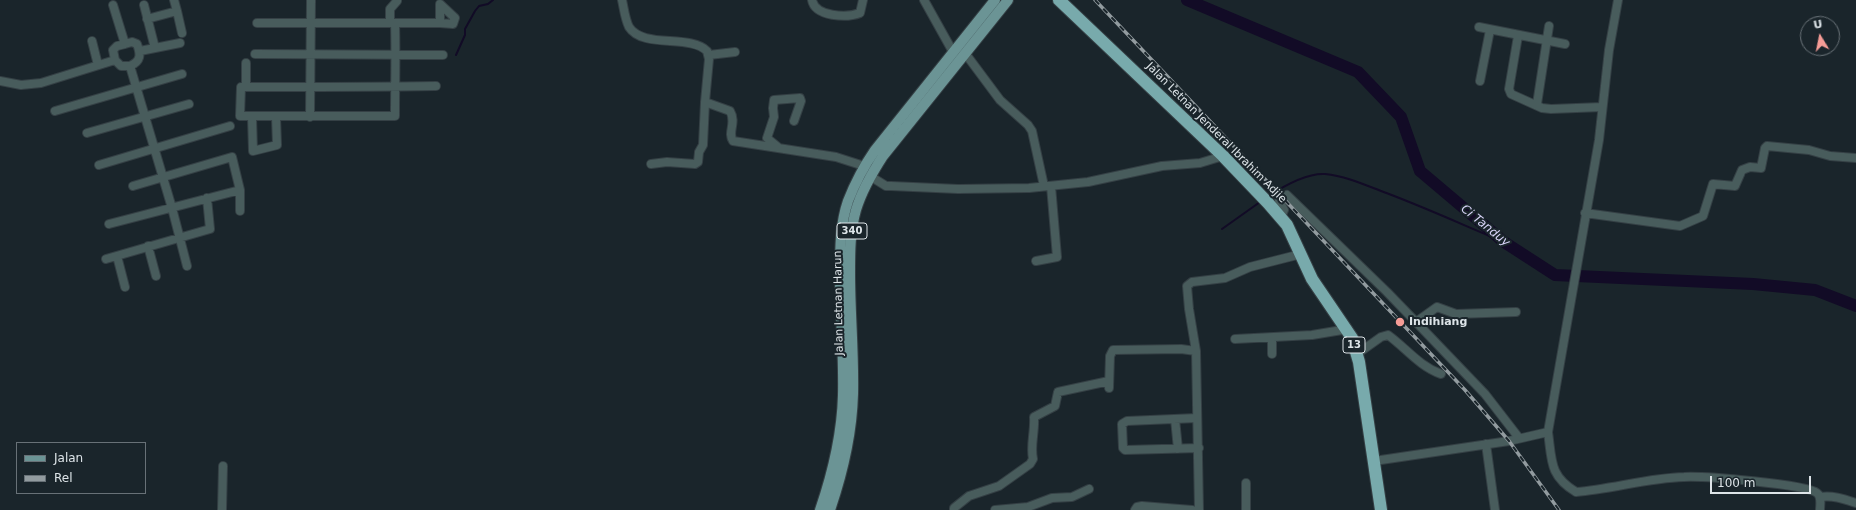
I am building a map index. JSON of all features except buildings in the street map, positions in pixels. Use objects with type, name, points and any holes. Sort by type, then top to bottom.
[{"type":"highway","name":"Jalan Letnan Jenderal Ibrahim Adjie","points":[[1059,0],[1224,156],[1281,217],[1312,279],[1348,329],[1357,354],[1374,461],[1380,510]]},
{"type":"main road","name":"Jalan Letnan Harun","points":[[830,510],[839,464],[851,422],[853,393],[850,306],[852,229],[857,206],[870,176],[896,132],[953,52],[995,0]]},
{"type":"main road","name":"Jalan Letnan Harun","points":[[820,510],[839,464],[843,393],[840,288],[842,228],[848,203],[864,166],[896,132],[965,53],[1008,0]]},
{"type":"street","points":[[174,0],[182,33]]},
{"type":"street","points":[[310,0],[310,117]]},
{"type":"street","points":[[622,0],[627,22],[634,32],[648,38],[699,46],[704,48],[709,55],[703,145],[699,152],[698,162],[696,164],[668,162],[650,164]]},
{"type":"street","points":[[812,0],[814,6],[821,12],[855,15],[860,13],[863,0]]},
{"type":"street","points":[[924,0],[953,52]]},
{"type":"street","points":[[1618,0],[1602,107],[1599,140],[1575,267],[1548,432],[1553,467],[1563,484],[1576,492],[1685,476],[1800,487],[1817,493],[1820,497],[1820,510]]},
{"type":"street","points":[[397,1],[390,9],[396,55],[395,87],[395,116],[240,116],[241,87],[395,87],[436,86]]},
{"type":"street","points":[[113,5],[125,44]]},
{"type":"street","points":[[144,5],[155,48]]},
{"type":"street","points":[[147,19],[177,11]]},
{"type":"street","points":[[257,23],[310,22],[440,24]]},
{"type":"street","points":[[1537,104],[1549,26]]},
{"type":"street","points":[[1479,27],[1518,36],[1565,44]]},
{"type":"street","points":[[1480,81],[1490,30]]},
{"type":"street","points":[[1518,36],[1509,89],[1514,96],[1537,104],[1542,108],[1602,107]]},
{"type":"street","points":[[92,41],[98,65]]},
{"type":"street","points":[[132,42],[137,44],[140,51],[140,58],[137,63],[130,66],[121,66],[115,60],[113,50],[117,46],[125,44],[132,42]]},
{"type":"street","points":[[140,51],[180,42]]},
{"type":"street","points":[[709,55],[735,52]]},
{"type":"street","points":[[965,53],[1000,100],[1028,125],[1032,131],[1048,186],[1057,257],[1036,261]]},
{"type":"street","points":[[255,54],[443,56]]},
{"type":"street","points":[[0,81],[21,85],[41,83],[115,60]]},
{"type":"street","points":[[246,63],[246,87]]},
{"type":"street","points":[[130,66],[153,148],[172,208],[187,266]]},
{"type":"street","points":[[55,111],[182,74]]},
{"type":"street","points":[[778,147],[767,138],[774,118],[772,108],[774,100],[801,99],[794,121]]},
{"type":"street","points":[[705,102],[730,111],[733,118],[730,134],[733,141],[736,143],[778,147],[836,157],[864,166]]},
{"type":"street","points":[[87,133],[189,104]]},
{"type":"street","points":[[252,117],[254,151],[277,145],[276,117]]},
{"type":"street","points":[[99,165],[230,126]]},
{"type":"street","points":[[1585,213],[1680,226],[1703,216],[1713,184],[1735,186],[1742,170],[1750,167],[1761,168],[1765,148],[1767,146],[1809,150],[1830,156],[1856,158]]},
{"type":"street","points":[[870,176],[886,186],[958,189],[1048,186],[1117,177],[1162,166],[1200,163],[1224,156]]},
{"type":"street","points":[[133,186],[232,157],[240,190],[240,211]]},
{"type":"street","points":[[109,224],[240,190]]},
{"type":"street","points":[[1281,217],[1284,210],[1279,201],[1287,195],[1387,292],[1485,394],[1519,438]]},
{"type":"street","points":[[106,259],[210,229],[207,198]]},
{"type":"street","points":[[148,246],[156,276]]},
{"type":"street","points":[[1199,510],[1196,351],[1187,294],[1189,284],[1198,280],[1225,278],[1250,267],[1300,254]]},
{"type":"street","points":[[118,256],[125,287]]},
{"type":"street","points":[[1416,322],[1437,307],[1456,314],[1516,312]]},
{"type":"street","points":[[1235,339],[1312,335],[1348,329]]},
{"type":"street","points":[[1357,354],[1381,337],[1388,335],[1410,355],[1432,371],[1441,374]]},
{"type":"street","points":[[1272,338],[1272,354]]},
{"type":"street","points":[[954,510],[954,508],[969,496],[998,486],[1030,464],[1033,459],[1031,450],[1034,441],[1034,417],[1054,406],[1058,392],[1109,384],[1110,356],[1113,350],[1181,349],[1196,351]]},
{"type":"street","points":[[1197,418],[1124,422],[1122,424],[1123,448],[1127,451],[1199,448]]},
{"type":"street","points":[[1175,419],[1178,449]]},
{"type":"street","points":[[1374,461],[1486,444],[1548,432]]},
{"type":"street","points":[[1486,444],[1495,510]]},
{"type":"street","points":[[222,510],[223,466]]},
{"type":"street","points":[[1246,483],[1246,510]]},
{"type":"street","points":[[995,510],[1028,508],[1052,498],[1072,497],[1088,489]]},
{"type":"street","points":[[1820,497],[1828,496],[1846,499],[1856,503]]},
{"type":"street","points":[[1134,510],[1137,507],[1142,506],[1192,510]]},
{"type":"waterway","points":[[456,55],[465,35],[465,29],[475,11],[479,6],[488,4],[493,0]]},
{"type":"waterway","name":"Ci Tanduy","points":[[1187,0],[1358,72],[1401,117],[1420,171],[1504,242],[1555,275],[1753,284],[1815,290],[1856,306]]},
{"type":"waterway","points":[[1267,197],[1302,178],[1318,174],[1332,175],[1354,181],[1427,209],[1504,242]]},
{"type":"waterway","points":[[1222,229],[1260,202]]},
{"type":"railway","points":[[1095,0],[1465,390],[1509,441],[1559,510]]},
{"type":"place","name":"Indihiang","points":[[1400,322]]}]
